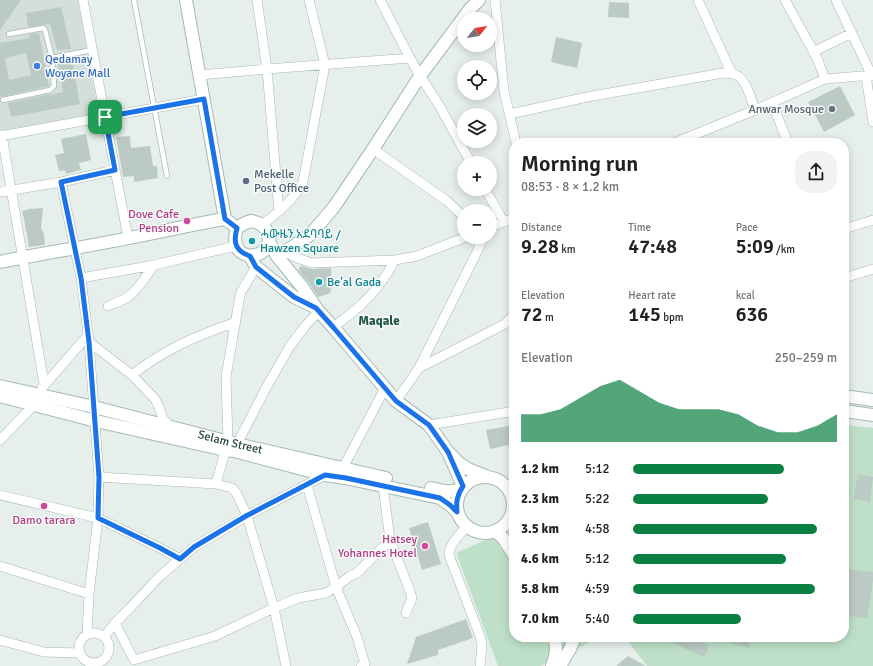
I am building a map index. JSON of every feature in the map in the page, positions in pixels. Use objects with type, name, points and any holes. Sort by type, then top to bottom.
[{"type":"street","points":[[83,0],[128,238]]},
{"type":"street","points":[[186,0],[225,219],[237,228]]},
{"type":"street","points":[[257,0],[267,69],[280,211]]},
{"type":"street","points":[[262,225],[280,211],[296,194],[302,182],[325,65],[309,0]]},
{"type":"street","points":[[380,0],[420,76],[439,105],[467,156]]},
{"type":"street","points":[[281,254],[311,234],[334,207],[420,76],[470,9],[479,0]]},
{"type":"street","points":[[495,0],[504,90],[515,138]]},
{"type":"street","points":[[698,0],[732,74]]},
{"type":"street","points":[[785,0],[814,52],[825,79]]},
{"type":"street","points":[[836,0],[870,76],[873,122]]},
{"type":"street","points":[[814,52],[852,33]]},
{"type":"street","points":[[200,76],[267,69],[410,58]]},
{"type":"street","points":[[510,114],[587,96],[723,73],[740,77],[745,85],[755,110]]},
{"type":"street","points":[[686,138],[772,103],[825,79],[870,76]]},
{"type":"street","points":[[39,395],[22,257],[1,136],[204,99]]},
{"type":"street","points":[[772,103],[786,138]]},
{"type":"street","points":[[373,149],[447,201],[457,210]]},
{"type":"street","points":[[0,192],[61,182],[115,170]]},
{"type":"street","points":[[61,182],[81,278],[96,421],[99,477],[98,518],[89,594],[87,634]]},
{"type":"street","points":[[489,196],[504,222]]},
{"type":"street","points":[[0,262],[225,219]]},
{"type":"street","points":[[497,224],[509,220]]},
{"type":"street","points":[[849,227],[873,220]]},
{"type":"street","points":[[251,222],[257,222],[262,225],[267,231],[269,237],[266,248],[261,253],[255,255],[250,256],[244,254],[236,246],[235,240],[237,228],[245,223],[251,222]]},
{"type":"street","points":[[281,254],[312,263],[396,260],[417,256],[457,240]]},
{"type":"street","points":[[268,242],[281,254],[318,310],[396,401],[429,425],[448,452],[459,463],[468,469],[503,483],[509,490]]},
{"type":"street","points":[[396,401],[419,368],[480,244]]},
{"type":"street","points":[[81,278],[154,265],[236,246]]},
{"type":"street","points":[[250,256],[256,267],[294,297],[318,310]]},
{"type":"street","points":[[333,327],[364,302],[390,271],[396,260]]},
{"type":"street","points":[[108,306],[129,296],[141,284],[154,265]]},
{"type":"street","points":[[231,447],[226,378],[242,292],[256,267]]},
{"type":"street","points":[[849,276],[873,269]]},
{"type":"street","points":[[216,484],[231,447],[290,346],[318,310]]},
{"type":"street","points":[[419,368],[505,324],[509,320]]},
{"type":"street","points":[[132,375],[155,358],[178,345],[205,333],[236,322]]},
{"type":"street","points":[[0,440],[88,338]]},
{"type":"street","points":[[88,338],[132,375],[155,399],[163,419],[171,427]]},
{"type":"street","name":"Selam Street","points":[[0,386],[94,407],[171,427],[231,447],[325,475],[344,473]]},
{"type":"street","points":[[385,388],[344,473],[384,482],[440,498],[450,505],[457,512],[466,527],[472,530],[483,533],[494,532],[500,529],[509,519]]},
{"type":"street","name":"Selam Street","points":[[0,396],[39,395],[96,421],[231,447],[344,473]]},
{"type":"street","points":[[849,397],[873,400]]},
{"type":"street","points":[[429,425],[509,412]]},
{"type":"street","points":[[849,412],[873,414]]},
{"type":"street","points":[[448,452],[462,488],[456,500],[457,512]]},
{"type":"street","points":[[104,637],[115,622],[160,576],[194,547],[246,516],[325,475]]},
{"type":"street","points":[[99,477],[216,484],[232,488],[237,494],[246,516],[274,608],[286,666]]},
{"type":"street","points":[[384,482],[454,492],[462,488],[474,478],[489,477],[509,483]]},
{"type":"street","points":[[384,482],[390,540],[412,598],[406,614]]},
{"type":"street","points":[[307,485],[336,587],[359,644],[365,664],[361,666]]},
{"type":"street","points":[[0,495],[98,518],[180,559]]},
{"type":"street","points":[[466,527],[451,547],[449,555],[480,636],[482,645],[480,666]]},
{"type":"street","points":[[494,532],[503,538],[509,547]]},
{"type":"street","points":[[115,622],[136,663],[215,636],[298,598],[326,593],[356,573],[390,540]]},
{"type":"street","points":[[0,566],[89,594]]},
{"type":"street","points":[[0,640],[86,662],[101,661],[107,656],[109,648],[108,644],[101,634],[87,634],[80,642],[79,647],[86,662]]},
{"type":"street","points":[[552,666],[557,647],[556,642]]},
{"type":"street","points":[[560,666],[573,642]]},
{"type":"lane","points":[[134,0],[167,176]]},
{"type":"lane","points":[[2,100],[50,90],[54,86],[52,58],[45,30],[43,28],[9,34]]},
{"type":"lane","points":[[52,58],[92,50]]},
{"type":"shaded area","points":[[0,0],[78,0],[99,116],[0,133]]},
{"type":"green space","points":[[849,426],[873,428],[873,666],[647,666],[629,642],[849,642]]},
{"type":"green space","points":[[509,533],[509,642],[590,642],[540,666],[498,666],[457,555],[458,552],[488,539],[498,539]]},
{"type":"building","points":[[0,0],[21,0],[0,30]]},
{"type":"building","points":[[609,2],[629,3],[629,18],[608,17]]},
{"type":"building","points":[[61,7],[71,49],[57,50],[50,24],[28,27],[26,13]]},
{"type":"building","name":"Qedamay Woyane Mall","points":[[39,33],[49,86],[0,97],[0,43],[30,38],[29,34]],"holes":[[[26,53],[31,75],[9,80],[5,58]]]},
{"type":"building","points":[[556,37],[582,43],[577,68],[551,62]]},
{"type":"building","points":[[72,61],[80,104],[11,117],[8,103],[63,92],[58,64]]},
{"type":"building","name":"Anwar Mosque","points":[[840,86],[855,115],[824,132],[808,102]]},
{"type":"building","points":[[86,134],[91,160],[79,163],[81,170],[66,174],[65,170],[59,171],[55,155],[64,153],[61,139]]},
{"type":"building","points":[[130,136],[131,148],[150,146],[153,166],[157,166],[158,178],[134,182],[134,176],[123,177],[116,137]]},
{"type":"building","points":[[43,208],[41,228],[44,234],[45,245],[29,247],[22,211]]},
{"type":"building","name":"Be'al Gada","points":[[301,266],[312,269],[331,268],[332,286],[330,293],[318,297],[299,271]]},
{"type":"building","points":[[509,426],[509,445],[490,449],[486,430]]},
{"type":"building","points":[[858,474],[873,477],[870,502],[854,499]]},
{"type":"building","name":"Hatsey Yohannes Hotel","points":[[428,522],[441,564],[422,570],[409,528]]},
{"type":"building","points":[[849,569],[873,572],[867,619],[849,616]]},
{"type":"building","points":[[466,619],[473,638],[438,650],[438,655],[407,664],[416,637]]},
{"type":"building","points":[[701,642],[709,646],[704,657],[673,643]]},
{"type":"building","points":[[728,642],[750,642],[749,648]]},
{"type":"building","points":[[628,656],[646,666],[616,666]]},
{"type":"place","name":"Qedamay Woyane Mall","points":[[37,66]]},
{"type":"place","name":"Anwar Mosque","points":[[832,109]]},
{"type":"place","name":"Mekelle Post Office","points":[[246,181]]},
{"type":"place","name":"Dove Cafe Pension","points":[[187,221]]},
{"type":"place","name":"ሓውዜን አደባባይ / Hawzen Square","points":[[252,241]]},
{"type":"place","name":"Be'al Gada","points":[[319,282]]},
{"type":"place","name":"Damo tarara","points":[[44,506]]},
{"type":"place","name":"Hatsey Yohannes Hotel","points":[[425,546]]},
{"type":"district","name":"Maqale","points":[[379,321]]},
{"type":"route","points":[[204,99],[225,219],[237,228],[235,240],[236,246],[244,254],[250,256],[256,267],[294,297],[316,308],[396,401],[429,425],[448,452],[463,486],[456,500],[457,512],[440,498],[325,475],[246,516],[194,547],[180,559],[98,518],[99,477],[89,342],[81,278],[61,182],[115,170],[105,117],[204,99]]}]
